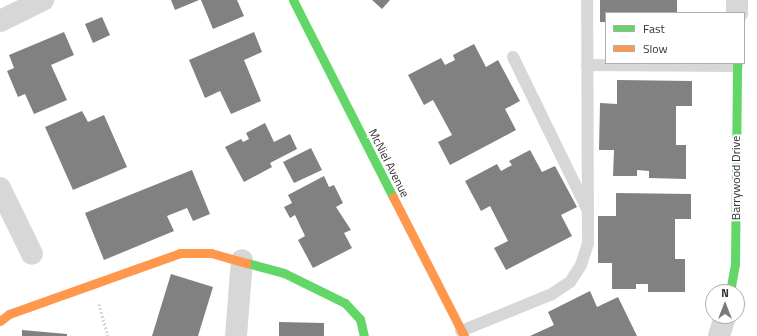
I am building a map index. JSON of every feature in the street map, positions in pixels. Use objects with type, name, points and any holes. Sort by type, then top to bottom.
[{"type":"street","points":[[0,21],[43,0]]},
{"type":"street","name":"McNiel Avenue","points":[[293,0],[462,334]]},
{"type":"street","points":[[737,0],[737,12]]},
{"type":"street","name":"Barrywood Drive","points":[[731,284],[735,264],[737,64]]},
{"type":"street","points":[[0,188],[32,254]]},
{"type":"street","points":[[0,321],[9,314],[180,253],[211,253],[242,260],[284,273],[345,303],[360,319],[364,336]]},
{"type":"street","points":[[236,336],[242,260]]},
{"type":"street","points":[[719,336],[723,324]]},
{"type":"lane","points":[[462,334],[552,294],[570,282],[581,265],[588,243],[587,0]]},
{"type":"lane","points":[[513,57],[588,212]]},
{"type":"lane","points":[[587,65],[737,64]]},
{"type":"path","points":[[98,300],[108,336]]},
{"type":"building","points":[[171,0],[199,0],[175,10]]},
{"type":"building","points":[[201,0],[237,0],[244,16],[213,29]]},
{"type":"building","points":[[372,0],[390,0],[382,9]]},
{"type":"building","points":[[600,0],[677,0],[677,12],[605,12],[605,22],[600,22]]},
{"type":"building","points":[[102,17],[110,35],[93,43],[85,24]]},
{"type":"building","points":[[64,32],[74,55],[51,65],[67,100],[34,114],[25,94],[18,97],[7,71],[14,68],[9,55]]},
{"type":"building","points":[[254,32],[262,52],[244,60],[261,101],[231,114],[220,91],[205,98],[189,60]]},
{"type":"building","points":[[474,44],[486,67],[498,60],[520,101],[505,109],[516,130],[450,165],[438,142],[452,135],[433,100],[424,105],[408,75],[441,58],[445,65],[455,60],[453,55]]},
{"type":"building","points":[[617,80],[692,81],[692,106],[676,106],[676,145],[686,145],[686,179],[649,178],[649,171],[637,170],[637,176],[613,176],[614,150],[599,150],[600,103],[617,104]]},
{"type":"building","points":[[82,111],[88,122],[104,115],[127,167],[73,190],[45,127]]},
{"type":"building","points":[[265,123],[274,142],[290,134],[297,149],[270,163],[272,167],[244,182],[225,147],[241,139],[243,142],[249,139],[246,133]]},
{"type":"building","points":[[311,148],[322,170],[294,183],[283,162]]},
{"type":"building","points":[[530,150],[542,172],[555,166],[577,207],[561,215],[572,236],[506,270],[494,248],[508,241],[490,206],[481,211],[465,181],[497,164],[501,171],[512,165],[509,161]]},
{"type":"building","points":[[192,170],[210,214],[193,221],[187,208],[167,216],[174,231],[104,260],[85,213]]},
{"type":"building","points":[[324,176],[329,187],[334,185],[343,203],[336,207],[351,230],[344,233],[352,248],[313,268],[298,240],[305,236],[295,215],[290,218],[284,207],[292,203],[288,195]]},
{"type":"building","points":[[616,193],[691,194],[691,219],[675,219],[675,259],[685,259],[685,292],[648,292],[648,284],[636,284],[636,289],[612,289],[612,263],[598,263],[598,216],[616,216]]},
{"type":"building","points":[[171,274],[213,287],[198,336],[152,336]]},
{"type":"building","points":[[590,291],[597,307],[618,297],[637,336],[530,336],[554,325],[548,312]]},
{"type":"building","points":[[279,322],[324,323],[324,336],[279,336]]},
{"type":"building","points":[[22,330],[67,334],[67,336],[22,336]]},
{"type":"traffic: fast","points":[[293,0],[393,197]]},
{"type":"traffic: fast","points":[[731,284],[735,264],[737,64]]},
{"type":"traffic: fast","points":[[247,263],[284,273],[345,303],[360,319],[364,336]]},
{"type":"traffic: slow","points":[[393,197],[464,336]]},
{"type":"traffic: slow","points":[[0,321],[9,314],[180,253],[211,253],[247,263]]}]
